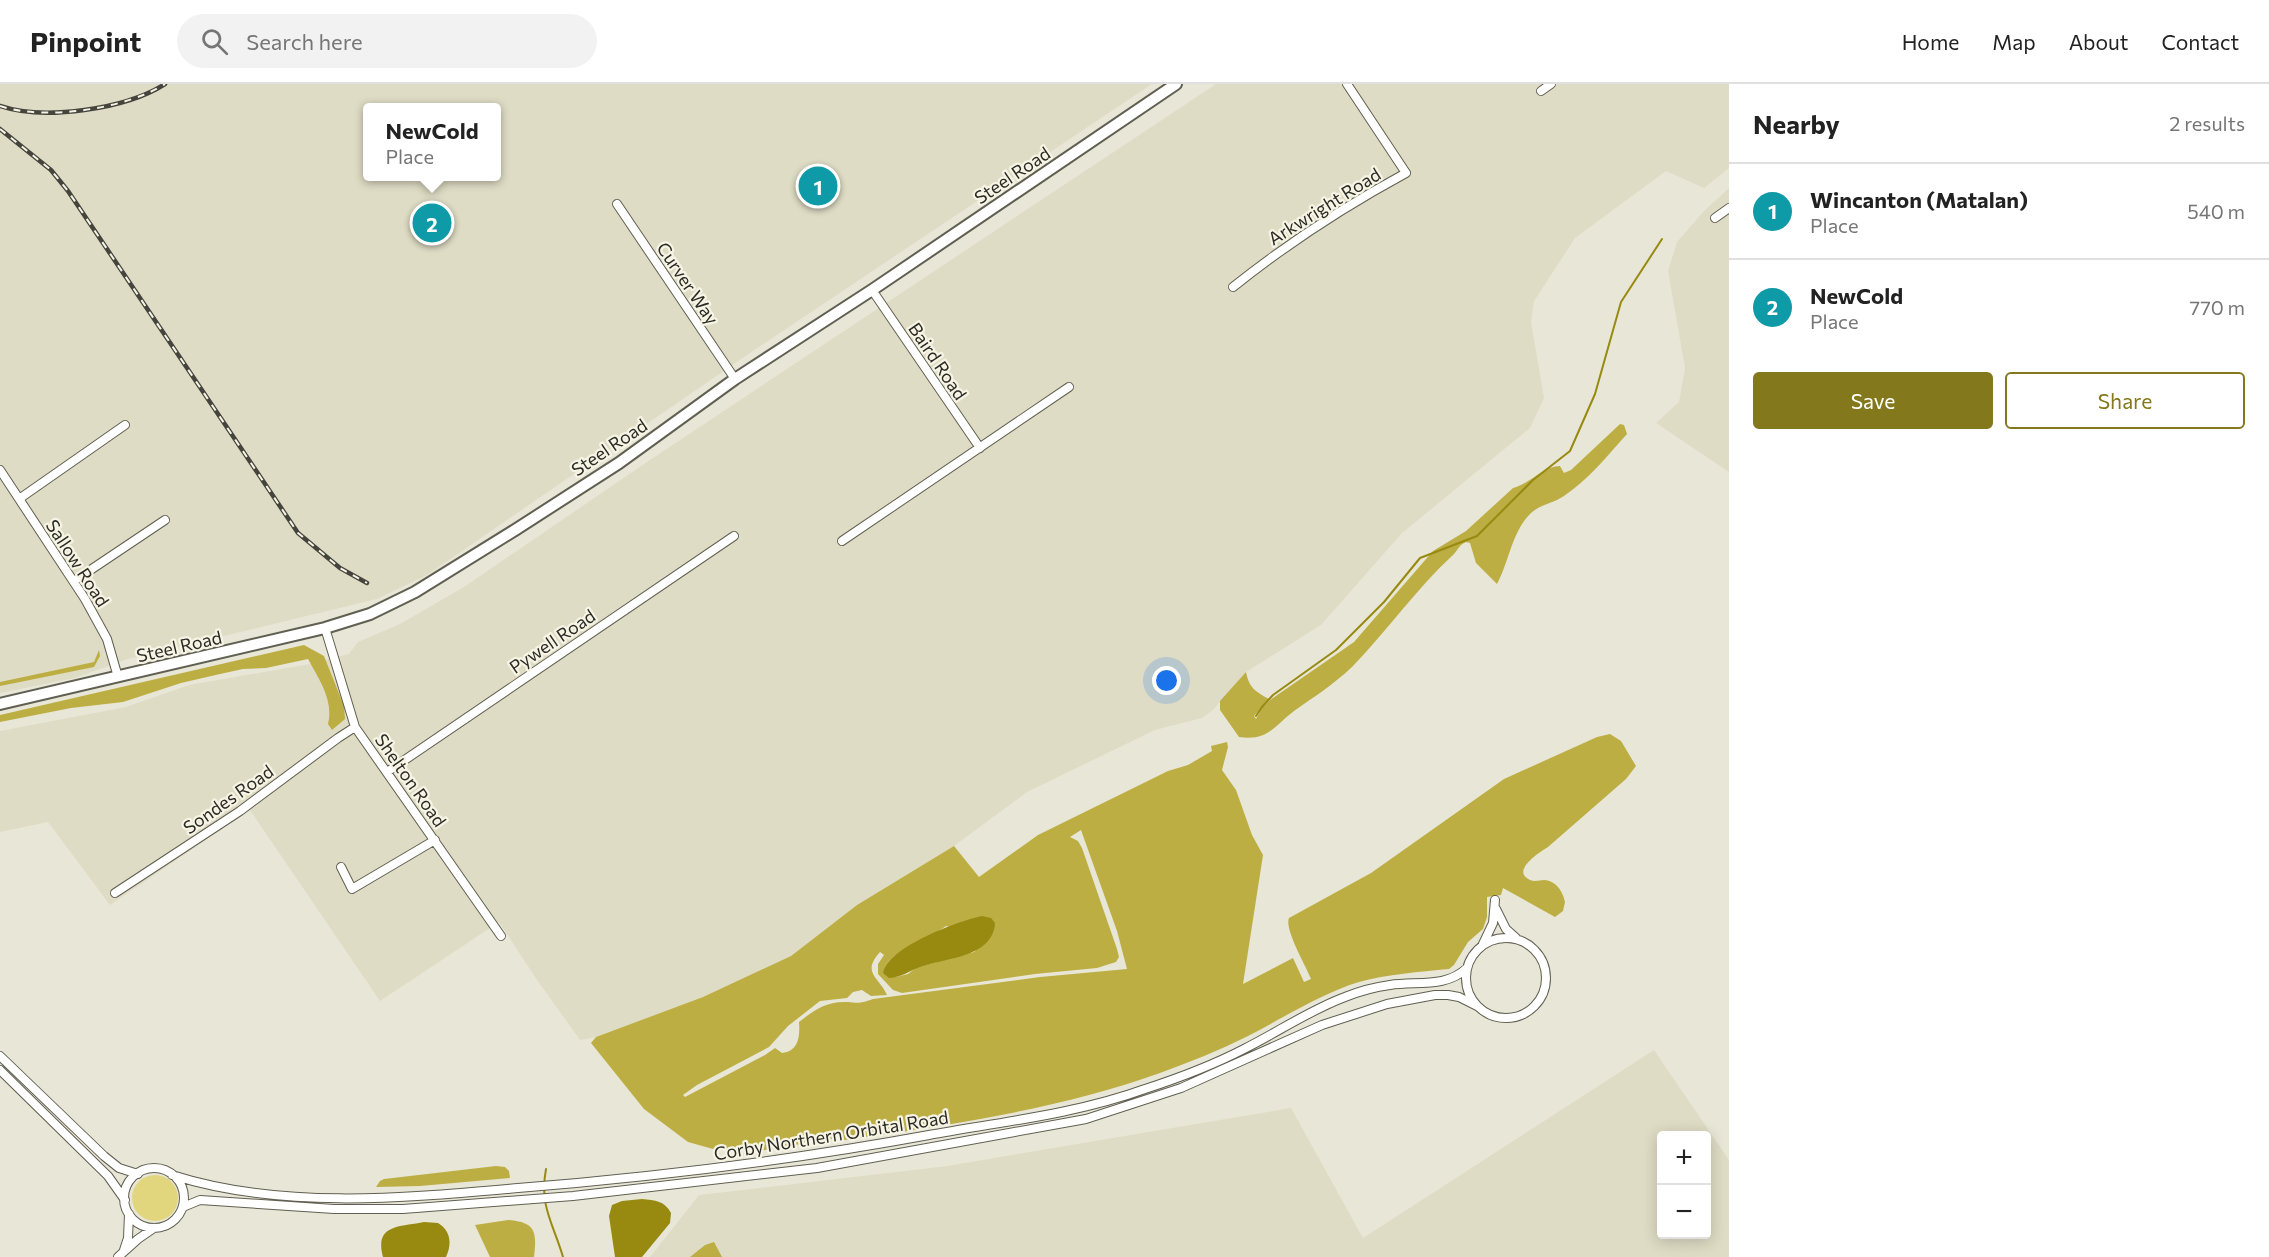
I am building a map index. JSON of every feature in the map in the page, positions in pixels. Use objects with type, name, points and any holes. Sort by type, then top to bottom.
[{"type":"main road","name":"Steel Road","points":[[0,704],[325,628],[370,614],[415,592],[619,463],[735,379],[872,290],[1176,84]]},
{"type":"street","name":"Arkwright Road","points":[[1233,287],[1267,260],[1362,197],[1406,173],[1347,84]]},
{"type":"street","points":[[1541,91],[1551,84]]},
{"type":"street","name":"Curver Way","points":[[617,204],[735,379]]},
{"type":"street","points":[[1715,218],[1729,208]]},
{"type":"street","name":"Baird Road","points":[[872,290],[980,448]]},
{"type":"street","points":[[842,541],[1069,387]]},
{"type":"street","points":[[19,499],[125,425]]},
{"type":"street","name":"Sallow Road","points":[[0,470],[74,581],[107,639],[118,677]]},
{"type":"street","points":[[74,581],[165,520]]},
{"type":"street","name":"Pywell Road","points":[[387,772],[734,536]]},
{"type":"street","name":"Shelton Road","points":[[325,628],[355,727],[501,936]]},
{"type":"street","name":"Sondes Road","points":[[115,893],[240,811],[355,727]]},
{"type":"street","points":[[341,867],[352,889],[435,840]]},
{"type":"street","points":[[1482,945],[1491,930],[1495,904],[1506,929],[1516,938],[1527,943],[1543,961],[1546,986],[1541,998],[1534,1007],[1513,1017],[1493,1016],[1477,1006],[1469,995],[1466,982],[1467,969],[1475,952],[1482,945],[1492,939],[1516,938]]},
{"type":"street","name":"Corby Northern Orbital Road","points":[[172,1175],[203,1184],[259,1193],[400,1198],[571,1184],[701,1170],[853,1149],[1075,1109],[1143,1090],[1209,1064],[1346,996],[1389,985],[1450,980],[1467,969]]},
{"type":"street","name":"Corby Northern Orbital Road","points":[[183,1207],[200,1200],[334,1209],[403,1209],[573,1196],[817,1168],[1086,1119],[1181,1088],[1322,1025],[1387,1004],[1435,995],[1459,997],[1477,1006]]},
{"type":"street","points":[[0,1056],[104,1156],[119,1168],[138,1174]]},
{"type":"street","points":[[0,1070],[108,1176],[125,1200],[129,1214],[128,1238],[120,1254]]},
{"type":"street","points":[[120,1254],[155,1228],[177,1218],[183,1207],[183,1189],[172,1175],[156,1169],[138,1174],[130,1181],[125,1200]]},
{"type":"street","points":[[129,1214],[139,1224],[155,1228]]},
{"type":"shaded area","points":[[0,84],[1152,84],[747,355],[427,575],[377,599],[128,659],[75,678],[0,693]]},
{"type":"shaded area","points":[[1216,84],[1729,84],[1729,168],[1704,188],[1666,171],[1575,238],[1534,301],[1531,322],[1544,398],[1530,428],[1402,533],[1321,625],[1246,672],[1213,710],[1202,718],[1155,730],[1027,792],[954,846],[857,905],[791,956],[703,997],[596,1037],[580,1040],[499,922],[380,1001],[250,810],[110,905],[48,822],[0,832],[0,731],[126,707],[189,685],[310,664],[349,654],[358,642],[400,624],[464,587],[644,464]]},
{"type":"shaded area","points":[[1729,188],[1729,472],[1656,423],[1679,402],[1685,368],[1668,271],[1677,242],[1704,211]]},
{"type":"shaded area","points":[[1620,424],[1624,425],[1627,434],[1605,459],[1573,490],[1535,510],[1525,520],[1515,538],[1497,584],[1476,563],[1470,543],[1464,543],[1352,667],[1270,732],[1257,737],[1239,737],[1220,710],[1220,701],[1246,672],[1254,689],[1269,699],[1254,716],[1256,719],[1270,700],[1354,642],[1433,551],[1466,531],[1513,488],[1554,467],[1560,466],[1564,473],[1571,470]]},
{"type":"shaded area","points":[[304,645],[324,656],[344,706],[345,719],[332,730],[328,724],[327,699],[321,682],[308,659],[266,668],[243,669],[181,683],[123,702],[71,708],[0,722],[0,715]]},
{"type":"shaded area","points":[[99,650],[100,656],[94,667],[0,686],[0,682],[94,662]]},
{"type":"shaded area","points":[[1610,734],[1621,741],[1636,766],[1626,779],[1525,867],[1523,872],[1530,880],[1549,881],[1561,891],[1565,902],[1563,911],[1555,917],[1503,888],[1501,895],[1487,897],[1487,917],[1483,929],[1468,942],[1449,969],[1381,977],[1345,987],[1316,999],[1248,1036],[1205,1056],[1122,1086],[1044,1106],[924,1128],[845,1140],[838,1138],[753,1152],[752,1148],[713,1149],[688,1142],[644,1109],[591,1043],[596,1037],[703,997],[791,956],[857,905],[954,846],[979,877],[1038,835],[1168,771],[1188,765],[1212,751],[1211,746],[1227,742],[1228,747],[1222,770],[1236,790],[1252,835],[1263,855],[1243,984],[1293,958],[1304,982],[1311,979],[1292,939],[1289,918],[1371,873],[1504,779],[1597,737]],"holes":[[[1081,830],[1117,931],[1127,969],[1040,977],[873,999],[860,1003],[844,1002],[825,1005],[799,1022],[799,1037],[795,1046],[788,1052],[782,1053],[775,1048],[685,1097],[683,1095],[697,1085],[769,1047],[788,1026],[820,1001],[847,998],[853,992],[862,990],[871,996],[887,995],[872,970],[872,965],[880,952],[884,955],[878,964],[878,974],[893,990],[902,993],[1035,974],[1097,968],[1116,962],[1119,957],[1117,949],[1082,848],[1078,841],[1070,837]],[[946,926],[989,939],[974,952],[917,967],[908,974],[896,977],[883,973],[886,965],[900,952]]]},
{"type":"shaded area","points":[[982,916],[991,918],[995,923],[992,935],[977,950],[898,976],[889,978],[883,973],[888,963],[910,945],[941,929]]},
{"type":"shaded area","points":[[1654,1050],[1709,1131],[1657,1131],[1657,1239],[1711,1239],[1711,1134],[1729,1160],[1729,1257],[650,1257],[699,1195],[947,1166],[1291,1108],[1363,1238]]},
{"type":"shaded area","points":[[496,1166],[505,1167],[509,1171],[510,1178],[420,1186],[376,1187],[384,1179]]},
{"type":"shaded area","points":[[160,1175],[172,1181],[177,1189],[177,1207],[172,1215],[164,1220],[150,1221],[142,1218],[135,1211],[132,1193],[135,1185],[142,1178]]},
{"type":"shaded area","points":[[642,1199],[666,1206],[671,1213],[670,1223],[642,1257],[615,1257],[609,1216],[612,1205],[622,1201]]},
{"type":"shaded area","points":[[508,1220],[524,1223],[533,1230],[534,1257],[490,1257],[475,1225]]},
{"type":"shaded area","points":[[424,1222],[438,1223],[446,1230],[450,1243],[446,1257],[383,1257],[382,1238],[386,1233],[391,1229]]},
{"type":"shaded area","points":[[714,1242],[722,1257],[690,1257],[705,1245]]},
{"type":"waterway","points":[[1256,716],[1273,695],[1336,650],[1384,602],[1420,558],[1477,536],[1533,480],[1570,451],[1595,394],[1621,302],[1662,239]]},
{"type":"waterway","points":[[546,1169],[544,1194],[548,1214],[563,1257]]},
{"type":"railway","points":[[0,106],[39,112],[84,110],[129,100],[165,84]]},
{"type":"railway","points":[[0,129],[51,170],[68,191],[298,533],[340,568],[367,583]]},
{"type":"place","name":"Wincanton (Matalan)","points":[[818,186]]},
{"type":"place","name":"NewCold","points":[[432,223]]}]
